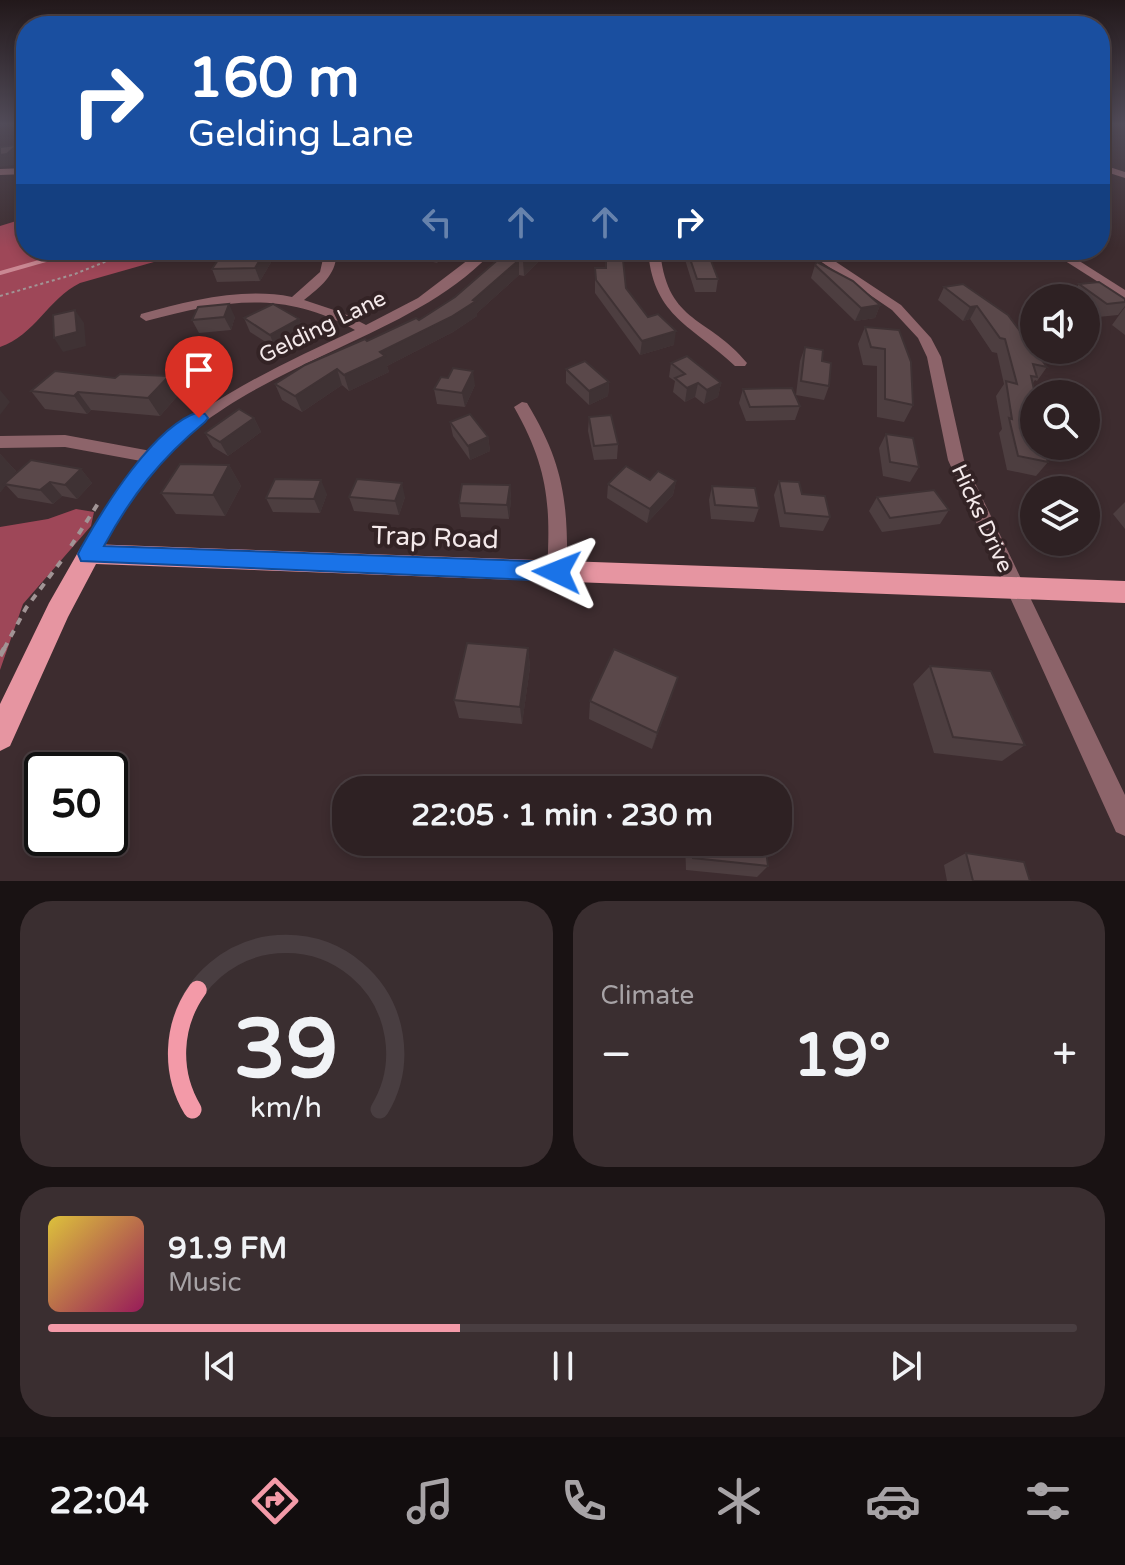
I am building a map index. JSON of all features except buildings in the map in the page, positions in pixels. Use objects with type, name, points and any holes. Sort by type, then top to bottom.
[{"type":"main road","name":"Trap Road","points":[[89,554],[1125,592]]},
{"type":"main road","points":[[0,736],[58,611],[89,554]]},
{"type":"street","points":[[296,300],[326,273],[330,260]]},
{"type":"street","name":"Gelding Lane","points":[[89,554],[118,502],[153,457],[199,418],[308,355],[365,330],[429,296],[475,260]]},
{"type":"street","points":[[655,260],[658,286],[670,305],[740,363]]},
{"type":"street","name":"Hicks Drive","points":[[826,260],[892,302],[917,326],[928,342],[956,460],[1125,823]]},
{"type":"street","points":[[1070,260],[1125,295]]},
{"type":"street","points":[[146,317],[227,299],[258,297],[296,300],[332,311],[365,330]]},
{"type":"street","points":[[522,407],[552,467],[559,519],[557,572]]},
{"type":"street","points":[[0,442],[65,441],[153,457]]},
{"type":"path","points":[[0,296],[75,274],[109,260]]},
{"type":"path","points":[[0,656],[26,608],[66,555],[83,521],[100,500]]},
{"type":"shaded area","points":[[16,221],[16,260],[161,260],[80,283],[59,298],[23,334],[0,347],[0,226]]},
{"type":"shaded area","points":[[76,509],[94,512],[91,526],[23,604],[0,670],[0,527],[48,519]]},
{"type":"waterway","points":[[0,273],[46,260]]},
{"type":"route","points":[[199,418],[153,457],[135,477],[89,554],[557,572]]}]
